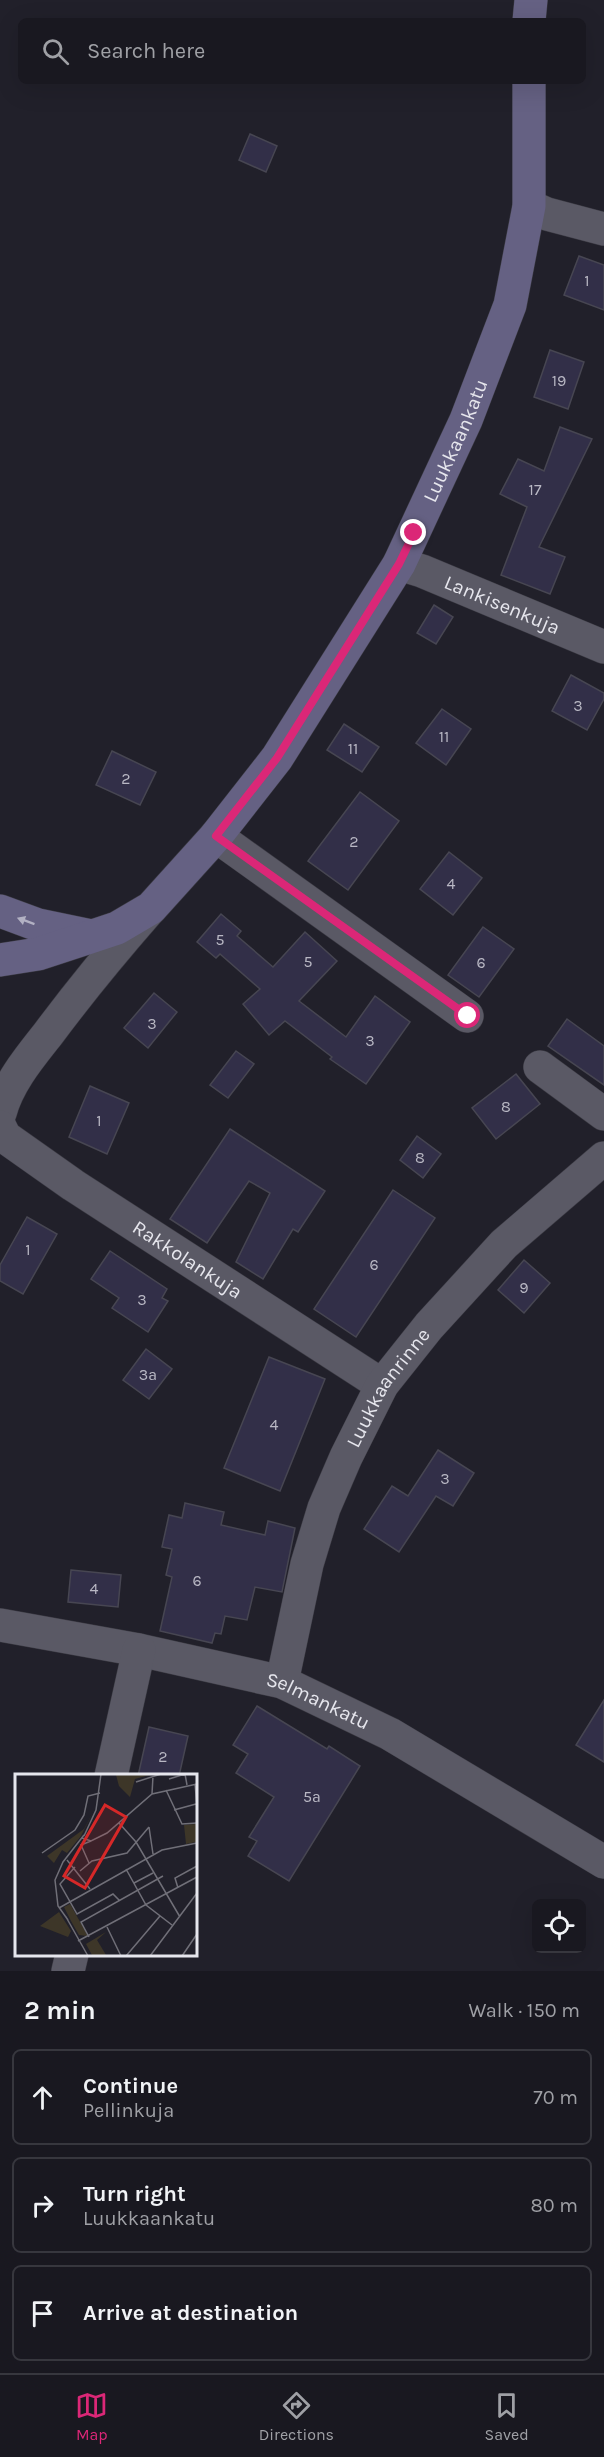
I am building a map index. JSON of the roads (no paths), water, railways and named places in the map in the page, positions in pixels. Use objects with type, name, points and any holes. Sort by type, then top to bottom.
[{"type":"street","points":[[529,18],[531,0]]},
{"type":"street","name":"Luukkaankatu","points":[[0,960],[38,954],[117,928],[152,908],[216,836],[277,758],[399,564],[466,420],[510,305],[529,206],[529,84]]},
{"type":"street","points":[[529,206],[547,214],[604,229]]},
{"type":"street","name":"Lankisenkuja","points":[[399,564],[422,571],[604,647]]},
{"type":"street","points":[[216,836],[468,1016]]},
{"type":"street","points":[[0,1113],[5,1095],[28,1059],[87,981],[152,908]]},
{"type":"street","points":[[0,911],[38,925],[93,936]]},
{"type":"street","points":[[540,1067],[604,1114]]},
{"type":"street","name":"Rakkolankuja","points":[[0,1128],[5,1137],[73,1185],[382,1385]]},
{"type":"street","name":"Luukkaanrinne","points":[[282,1682],[308,1564],[324,1508],[346,1457],[382,1385],[429,1326],[504,1244],[604,1158]]},
{"type":"street","name":"Selmankatu","points":[[0,1624],[139,1650],[282,1682],[390,1734],[604,1863]]},
{"type":"street","points":[[111,1774],[139,1650]]},
{"type":"street","points":[[68,1971],[72,1956]]}]
